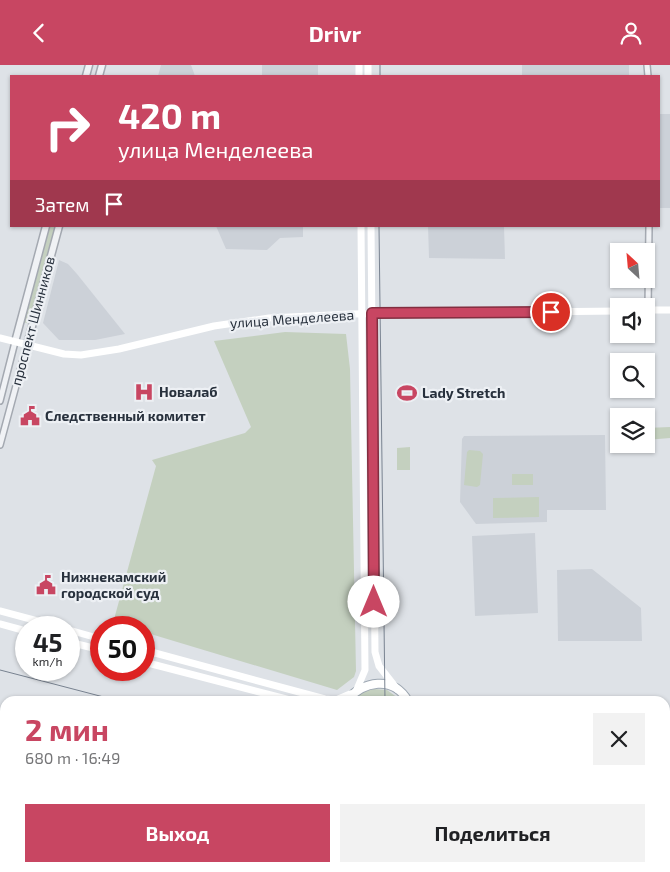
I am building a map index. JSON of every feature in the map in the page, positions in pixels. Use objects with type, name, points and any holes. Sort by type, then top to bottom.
[{"type":"main road","points":[[350,696],[365,670],[361,227]]},
{"type":"main road","points":[[371,227],[375,652],[380,666],[404,696]]},
{"type":"main road","points":[[362,267],[367,260],[372,268]]},
{"type":"main road","points":[[655,310],[670,310]]},
{"type":"main road","name":"улица Менделеева","points":[[0,338],[64,354],[81,355],[119,349],[231,323],[298,316],[372,313],[610,311]]},
{"type":"main road","points":[[363,426],[372,425]]},
{"type":"main road","points":[[0,611],[19,616]]},
{"type":"main road","points":[[0,624],[15,628]]},
{"type":"main road","points":[[155,653],[313,696]]},
{"type":"main road","points":[[155,665],[275,696]]},
{"type":"main road","points":[[346,696],[379,683],[397,689]]},
{"type":"street","name":"проспект Шинников","points":[[0,401],[46,227]]},
{"type":"street","name":"проспект Шинников","points":[[0,445],[58,227]]},
{"type":"street","points":[[647,298],[649,227]]},
{"type":"street","points":[[19,327],[22,331],[31,330]]},
{"type":"shaded area","points":[[161,65],[191,65],[195,75],[158,75]]},
{"type":"shaded area","points":[[262,65],[318,65],[318,75],[262,75]]},
{"type":"shaded area","points":[[522,65],[629,65],[629,75],[522,75]]},
{"type":"shaded area","points":[[660,114],[670,114],[670,208],[660,208]]},
{"type":"shaded area","points":[[216,227],[303,227],[303,237],[280,238],[267,250],[226,249]]},
{"type":"shaded area","points":[[428,227],[504,227],[505,259],[429,258]]},
{"type":"shaded area","points":[[59,260],[68,264],[77,274],[125,334],[95,340],[59,340],[43,323]]},
{"type":"shaded area","points":[[605,435],[606,510],[547,510],[547,522],[476,524],[460,502],[462,439],[464,436]]},
{"type":"shaded area","points":[[535,533],[538,613],[475,616],[472,536]]},
{"type":"shaded area","points":[[592,569],[641,608],[642,641],[558,641],[557,570]]},
{"type":"green space","points":[[49,227],[57,227],[30,324],[23,322]]},
{"type":"green space","points":[[285,332],[346,334],[350,369],[356,671],[354,677],[337,690],[155,635],[155,616],[115,616],[156,466],[152,460],[245,433],[251,427],[214,341]]},
{"type":"green space","points":[[670,427],[670,438],[655,439],[655,428]]},
{"type":"green space","points":[[410,447],[410,470],[397,470],[397,448]]},
{"type":"green space","points":[[469,450],[480,451],[483,454],[480,485],[477,487],[464,485],[467,452]]},
{"type":"green space","points":[[512,474],[533,474],[533,485],[512,485]]},
{"type":"green space","points":[[539,497],[539,517],[493,518],[493,498]]},
{"type":"green space","points":[[374,689],[387,690],[395,696],[358,696],[362,692]]},
{"type":"tram line","points":[[380,65],[380,75]]},
{"type":"tram line","points":[[379,227],[385,696]]},
{"type":"tram line","points":[[0,670],[100,696]]},
{"type":"place","name":"Новалаб","points":[[144,392]]},
{"type":"place","name":"Lady Stretch","points":[[407,393]]},
{"type":"place","name":"Следственный комитет","points":[[30,416]]},
{"type":"place","name":"Нижнекамский городской суд","points":[[46,585]]},
{"type":"route","points":[[374,602],[372,313],[551,312]]}]
